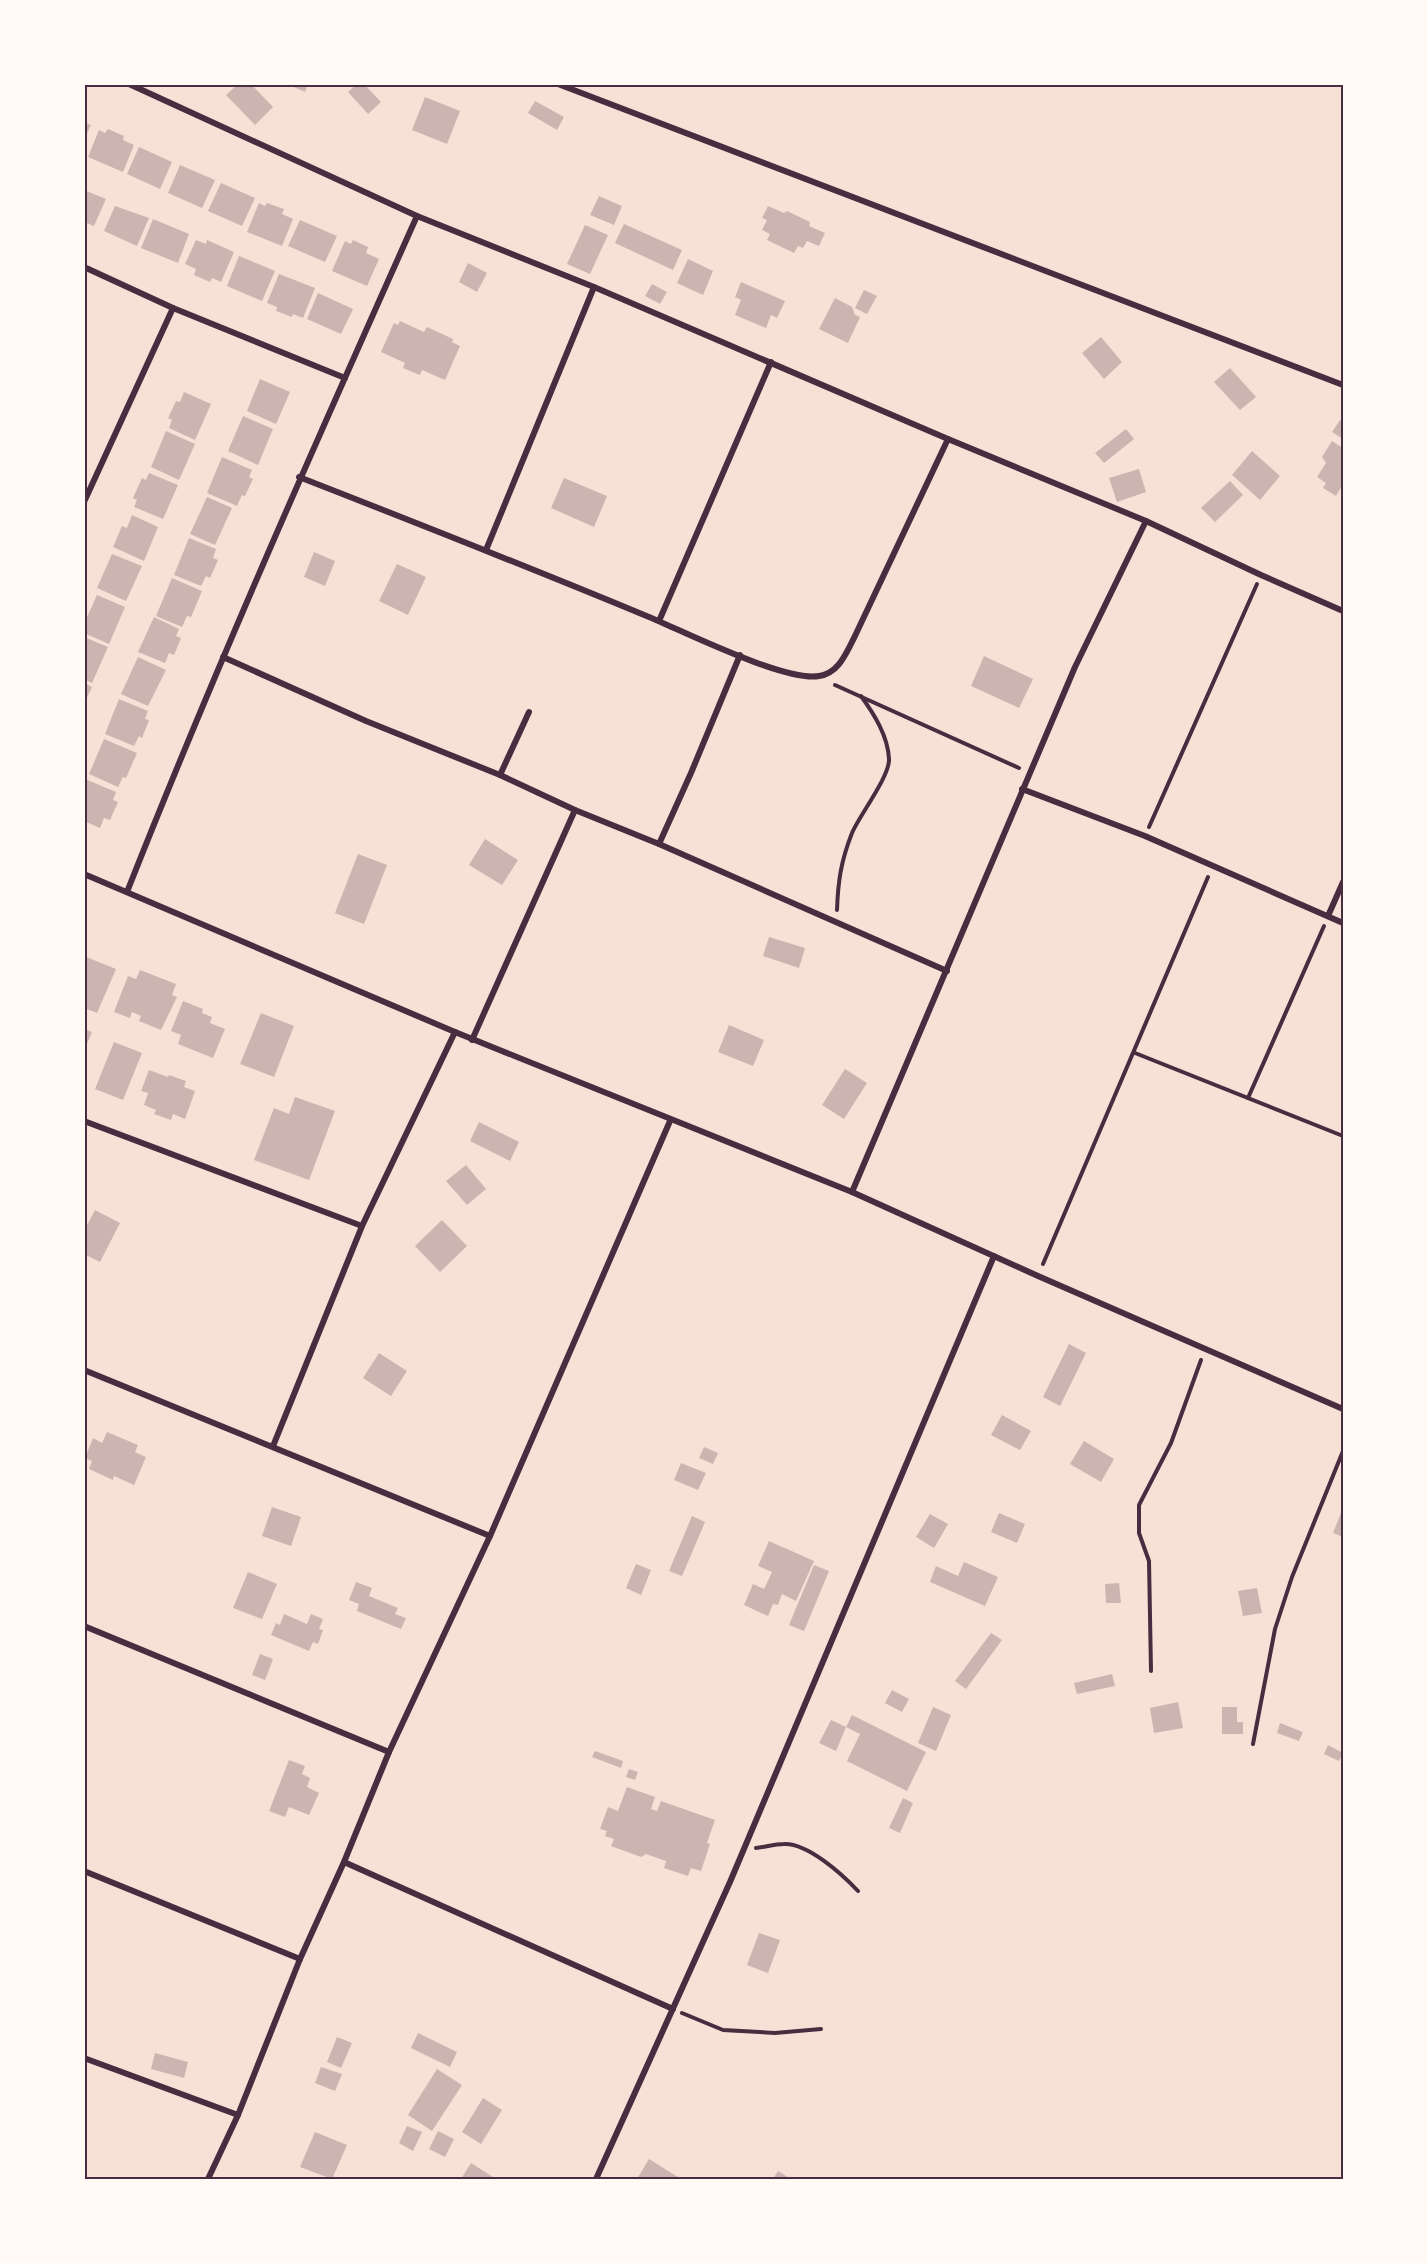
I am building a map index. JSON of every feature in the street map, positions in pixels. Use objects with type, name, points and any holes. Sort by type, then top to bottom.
[{"type":"street","points":[[129,84],[417,216],[594,287],[1146,521],[1343,611]]},
{"type":"street","points":[[558,84],[1343,385]]},
{"type":"street","points":[[127,892],[223,657],[300,477],[417,216]]},
{"type":"street","points":[[84,267],[173,308],[345,378]]},
{"type":"street","points":[[486,550],[594,287]]},
{"type":"street","points":[[84,502],[173,308]]},
{"type":"street","points":[[659,621],[771,362]]},
{"type":"street","points":[[300,477],[486,550],[740,655],[788,673],[818,677],[830,673],[840,664],[948,439]]},
{"type":"street","points":[[852,1192],[1075,667],[1146,521]]},
{"type":"street","points":[[659,844],[740,655]]},
{"type":"street","points":[[223,657],[366,721],[500,775],[575,810],[659,844],[947,971]]},
{"type":"street","points":[[500,775],[529,712]]},
{"type":"street","points":[[1022,789],[1146,836],[1343,923]]},
{"type":"street","points":[[472,1040],[575,810]]},
{"type":"street","points":[[84,873],[472,1040],[852,1192],[1343,1409]]},
{"type":"street","points":[[1328,916],[1343,882]]},
{"type":"street","points":[[273,1446],[362,1226],[454,1032]]},
{"type":"street","points":[[84,1121],[362,1226]]},
{"type":"street","points":[[208,2179],[238,2115],[300,1959],[344,1862],[389,1752],[490,1536],[670,1121]]},
{"type":"street","points":[[596,2179],[743,1850],[994,1256]]},
{"type":"street","points":[[84,1370],[490,1536]]},
{"type":"street","points":[[84,1626],[389,1752]]},
{"type":"street","points":[[344,1862],[673,2009]]},
{"type":"street","points":[[84,1871],[300,1959]]},
{"type":"street","points":[[84,2058],[238,2115]]},
{"type":"path","points":[[1146,836],[1261,575]]},
{"type":"path","points":[[818,677],[1030,773]]},
{"type":"path","points":[[837,923],[838,875],[852,832],[872,798],[889,761],[885,741],[875,716],[861,696]]},
{"type":"path","points":[[1038,1276],[1135,1053],[1213,865]]},
{"type":"path","points":[[1248,1098],[1328,916]]},
{"type":"path","points":[[1135,1053],[1343,1136]]},
{"type":"path","points":[[1151,1671],[1149,1561],[1139,1533],[1139,1505],[1171,1443],[1206,1348]]},
{"type":"path","points":[[1254,1743],[1278,1619],[1292,1577],[1343,1451]]},
{"type":"path","points":[[743,1850],[786,1843],[801,1848],[842,1874],[858,1891]]},
{"type":"path","points":[[673,2009],[723,2030],[775,2033],[821,2029]]},
{"type":"building","points":[[238,84],[251,84],[273,107],[255,125],[226,95]]},
{"type":"building","points":[[287,84],[308,84],[305,92]]},
{"type":"building","points":[[357,84],[364,84],[381,102],[368,114],[348,92]]},
{"type":"building","points":[[425,97],[460,111],[447,144],[412,130]]},
{"type":"building","points":[[535,101],[564,117],[557,130],[528,113]]},
{"type":"building","points":[[84,122],[91,125],[84,140]]},
{"type":"building","points":[[108,129],[124,136],[123,140],[134,145],[123,172],[88,157],[99,130],[105,133]]},
{"type":"building","points":[[139,147],[172,162],[160,189],[127,174]]},
{"type":"building","points":[[180,165],[215,180],[202,208],[168,193]]},
{"type":"building","points":[[221,183],[255,198],[242,226],[208,211]]},
{"type":"building","points":[[84,190],[106,199],[94,226],[84,222]]},
{"type":"building","points":[[599,196],[622,206],[614,225],[590,215]]},
{"type":"building","points":[[259,203],[265,206],[267,203],[284,209],[282,214],[293,219],[282,246],[247,232]]},
{"type":"building","points":[[115,206],[149,218],[137,246],[104,231]]},
{"type":"building","points":[[768,206],[784,213],[787,211],[810,222],[809,226],[825,233],[819,246],[807,241],[803,248],[798,246],[794,253],[767,240],[770,234],[762,230],[767,220],[762,218]]},
{"type":"building","points":[[153,219],[189,234],[178,263],[141,248]]},
{"type":"building","points":[[300,220],[337,236],[325,262],[288,246]]},
{"type":"building","points":[[624,224],[682,250],[673,270],[615,243]]},
{"type":"building","points":[[585,225],[608,235],[590,274],[567,264]]},
{"type":"building","points":[[196,240],[206,244],[207,240],[234,252],[221,282],[212,278],[210,282],[194,275],[196,269],[185,264]]},
{"type":"building","points":[[353,240],[368,247],[366,253],[379,259],[367,286],[332,271],[345,241],[351,244]]},
{"type":"building","points":[[239,256],[275,271],[262,301],[227,286]]},
{"type":"building","points":[[688,259],[713,271],[703,295],[677,283]]},
{"type":"building","points":[[468,263],[487,273],[477,292],[459,282]]},
{"type":"building","points":[[279,274],[315,288],[303,318],[276,311],[277,307],[267,303]]},
{"type":"building","points":[[741,282],[785,301],[777,318],[771,315],[766,328],[735,315],[741,300],[735,297]]},
{"type":"building","points":[[652,284],[667,292],[660,304],[645,296]]},
{"type":"building","points":[[864,290],[877,296],[867,314],[855,308]]},
{"type":"building","points":[[318,293],[353,309],[341,334],[307,319]]},
{"type":"building","points":[[835,298],[852,307],[855,315],[860,317],[848,343],[819,329]]},
{"type":"building","points":[[400,321],[424,332],[427,327],[453,339],[452,342],[460,346],[445,380],[422,370],[420,375],[403,368],[405,363],[381,352],[394,323],[398,325]]},
{"type":"building","points":[[1101,337],[1122,362],[1104,379],[1082,353]]},
{"type":"building","points":[[1230,368],[1256,397],[1240,410],[1214,382]]},
{"type":"building","points":[[260,379],[290,392],[276,424],[247,411]]},
{"type":"building","points":[[184,392],[211,404],[195,440],[169,428],[172,420],[168,418],[176,401],[180,402]]},
{"type":"building","points":[[243,416],[273,429],[258,465],[228,451]]},
{"type":"building","points":[[1340,420],[1343,423],[1343,439],[1332,432]]},
{"type":"building","points":[[1126,429],[1134,439],[1104,463],[1095,453]]},
{"type":"building","points":[[166,431],[195,444],[179,480],[151,467]]},
{"type":"building","points":[[1332,441],[1343,448],[1343,484],[1336,496],[1323,488],[1326,483],[1317,477],[1326,463],[1322,457]]},
{"type":"building","points":[[1252,451],[1280,476],[1260,500],[1232,475]]},
{"type":"building","points":[[222,457],[252,470],[249,477],[253,479],[237,506],[207,493]]},
{"type":"building","points":[[1139,469],[1146,492],[1117,502],[1109,478]]},
{"type":"building","points":[[149,473],[178,485],[163,519],[134,507],[137,500],[133,498],[142,478],[146,480]]},
{"type":"building","points":[[564,478],[607,496],[594,527],[551,508]]},
{"type":"building","points":[[1230,481],[1243,495],[1215,522],[1201,508]]},
{"type":"building","points":[[207,497],[232,508],[215,545],[190,534]]},
{"type":"building","points":[[132,515],[158,527],[144,561],[113,547],[122,526],[127,528]]},
{"type":"building","points":[[189,538],[216,549],[213,558],[218,560],[210,578],[206,576],[201,586],[174,575]]},
{"type":"building","points":[[314,552],[335,561],[325,586],[304,577]]},
{"type":"building","points":[[112,554],[142,566],[126,601],[97,588]]},
{"type":"building","points":[[397,564],[426,577],[408,615],[379,601]]},
{"type":"building","points":[[172,578],[202,591],[191,617],[187,616],[182,627],[156,616]]},
{"type":"building","points":[[97,595],[125,607],[109,644],[84,633],[84,624]]},
{"type":"building","points":[[154,617],[179,629],[176,636],[181,638],[174,655],[169,653],[165,663],[138,652]]},
{"type":"building","points":[[84,637],[108,647],[92,683],[84,679]]},
{"type":"building","points":[[984,656],[1033,679],[1019,708],[971,686]]},
{"type":"building","points":[[138,657],[166,670],[148,706],[121,694]]},
{"type":"building","points":[[84,683],[92,687],[84,704]]},
{"type":"building","points":[[119,699],[148,711],[145,719],[149,720],[142,738],[139,736],[134,746],[105,734]]},
{"type":"building","points":[[104,739],[137,753],[126,778],[123,777],[118,787],[89,774]]},
{"type":"building","points":[[85,779],[116,792],[113,800],[118,802],[110,820],[104,818],[100,828],[84,821]]},
{"type":"building","points":[[485,839],[518,860],[502,885],[469,865]]},
{"type":"building","points":[[358,854],[387,865],[364,924],[335,913]]},
{"type":"building","points":[[769,937],[805,948],[799,968],[763,956]]},
{"type":"building","points":[[84,956],[116,969],[97,1013],[84,1008]]},
{"type":"building","points":[[140,970],[176,984],[172,995],[177,997],[161,1030],[139,1021],[141,1016],[132,1012],[130,1018],[114,1012],[128,976],[136,979]]},
{"type":"building","points":[[183,1001],[203,1009],[202,1013],[212,1017],[210,1023],[225,1029],[213,1058],[178,1044],[181,1035],[171,1031]]},
{"type":"building","points":[[261,1013],[294,1026],[274,1077],[240,1064]]},
{"type":"building","points":[[729,1025],[764,1040],[753,1066],[718,1052]]},
{"type":"building","points":[[84,1029],[92,1032],[84,1051]]},
{"type":"building","points":[[114,1042],[142,1053],[123,1100],[95,1089]]},
{"type":"building","points":[[845,1069],[867,1083],[844,1119],[822,1105]]},
{"type":"building","points":[[149,1070],[186,1081],[184,1087],[195,1091],[185,1119],[173,1114],[171,1120],[154,1114],[156,1110],[144,1105],[148,1093],[141,1091]]},
{"type":"building","points":[[295,1097],[335,1111],[309,1180],[254,1160],[274,1108],[289,1114]]},
{"type":"building","points":[[479,1122],[519,1142],[510,1161],[470,1141]]},
{"type":"building","points":[[466,1165],[486,1189],[467,1205],[446,1181]]},
{"type":"building","points":[[95,1210],[120,1223],[100,1262],[84,1254],[84,1231]]},
{"type":"building","points":[[442,1220],[467,1246],[440,1272],[415,1246]]},
{"type":"building","points":[[1069,1344],[1086,1353],[1060,1406],[1043,1397]]},
{"type":"building","points":[[379,1353],[407,1371],[391,1396],[363,1378]]},
{"type":"building","points":[[1002,1415],[1031,1431],[1020,1450],[991,1435]]},
{"type":"building","points":[[107,1432],[138,1445],[135,1452],[146,1457],[134,1485],[114,1476],[113,1480],[89,1469],[92,1461],[85,1458],[93,1438],[102,1443]]},
{"type":"building","points":[[1084,1441],[1114,1459],[1101,1482],[1070,1464]]},
{"type":"building","points":[[704,1447],[718,1453],[713,1464],[699,1458]]},
{"type":"building","points":[[681,1463],[706,1473],[698,1490],[674,1480]]},
{"type":"building","points":[[272,1507],[301,1517],[291,1546],[262,1536]]},
{"type":"building","points":[[1343,1508],[1343,1537],[1333,1533]]},
{"type":"building","points":[[999,1513],[1025,1524],[1017,1543],[991,1532]]},
{"type":"building","points":[[930,1514],[948,1524],[934,1548],[916,1537]]},
{"type":"building","points":[[692,1516],[705,1522],[682,1576],[669,1571]]},
{"type":"building","points":[[769,1541],[814,1561],[796,1601],[782,1594],[778,1605],[773,1604],[768,1616],[744,1605],[753,1584],[764,1589],[772,1572],[758,1566]]},
{"type":"building","points":[[964,1562],[998,1577],[985,1606],[930,1582],[936,1566],[958,1576]]},
{"type":"building","points":[[636,1564],[651,1570],[641,1595],[626,1588]]},
{"type":"building","points":[[814,1565],[829,1571],[804,1631],[789,1625]]},
{"type":"building","points":[[248,1572],[277,1584],[262,1619],[233,1608]]},
{"type":"building","points":[[356,1582],[372,1588],[369,1596],[398,1608],[395,1614],[406,1618],[401,1629],[357,1611],[359,1604],[349,1600]]},
{"type":"building","points":[[1119,1583],[1121,1603],[1106,1603],[1105,1584]]},
{"type":"building","points":[[1257,1588],[1262,1613],[1243,1616],[1238,1591]]},
{"type":"building","points":[[284,1614],[307,1624],[311,1614],[323,1619],[319,1629],[323,1630],[318,1644],[313,1642],[309,1651],[271,1635],[276,1623],[280,1625]]},
{"type":"building","points":[[991,1633],[1002,1640],[966,1689],[955,1681]]},
{"type":"building","points":[[260,1654],[273,1659],[265,1680],[252,1675]]},
{"type":"building","points":[[1112,1674],[1115,1686],[1077,1694],[1074,1683]]},
{"type":"building","points":[[892,1690],[909,1699],[902,1712],[885,1703]]},
{"type":"building","points":[[1178,1702],[1183,1728],[1154,1733],[1150,1708]]},
{"type":"building","points":[[933,1707],[951,1715],[936,1751],[918,1743]]},
{"type":"building","points":[[1222,1707],[1237,1707],[1237,1722],[1243,1722],[1243,1734],[1222,1734]]},
{"type":"building","points":[[852,1715],[926,1752],[907,1791],[847,1761],[860,1734],[846,1727]]},
{"type":"building","points":[[831,1720],[846,1727],[836,1751],[819,1743]]},
{"type":"building","points":[[1280,1723],[1303,1732],[1299,1741],[1277,1733]]},
{"type":"building","points":[[1328,1745],[1343,1753],[1339,1761],[1324,1754]]},
{"type":"building","points":[[595,1751],[623,1761],[621,1768],[592,1757]]},
{"type":"building","points":[[289,1760],[305,1766],[302,1774],[310,1778],[307,1787],[319,1793],[309,1815],[289,1807],[285,1817],[269,1811]]},
{"type":"building","points":[[629,1769],[638,1772],[635,1780],[626,1777]]},
{"type":"building","points":[[627,1787],[655,1797],[651,1809],[657,1811],[661,1801],[715,1820],[701,1871],[691,1868],[688,1876],[664,1868],[666,1861],[646,1854],[641,1857],[611,1846],[614,1839],[605,1836],[607,1831],[600,1829],[608,1807],[618,1811]]},
{"type":"building","points":[[903,1798],[913,1803],[900,1833],[889,1828]]},
{"type":"building","points":[[759,1933],[780,1940],[768,1973],[747,1965]]},
{"type":"building","points":[[418,2033],[457,2052],[450,2067],[411,2048]]},
{"type":"building","points":[[337,2037],[352,2043],[341,2068],[327,2062]]},
{"type":"building","points":[[155,2053],[188,2062],[184,2078],[151,2069]]},
{"type":"building","points":[[321,2067],[342,2074],[335,2091],[315,2083]]},
{"type":"building","points":[[437,2069],[462,2085],[432,2131],[408,2115]]},
{"type":"building","points":[[483,2098],[502,2110],[481,2144],[462,2132]]},
{"type":"building","points":[[407,2126],[422,2132],[413,2151],[399,2143]]},
{"type":"building","points":[[438,2131],[454,2139],[445,2157],[429,2149]]},
{"type":"building","points":[[315,2132],[347,2145],[332,2179],[300,2167]]},
{"type":"building","points":[[649,2159],[681,2179],[637,2179]]},
{"type":"building","points":[[471,2163],[496,2179],[461,2179]]},
{"type":"building","points":[[778,2171],[791,2179],[773,2179]]}]
